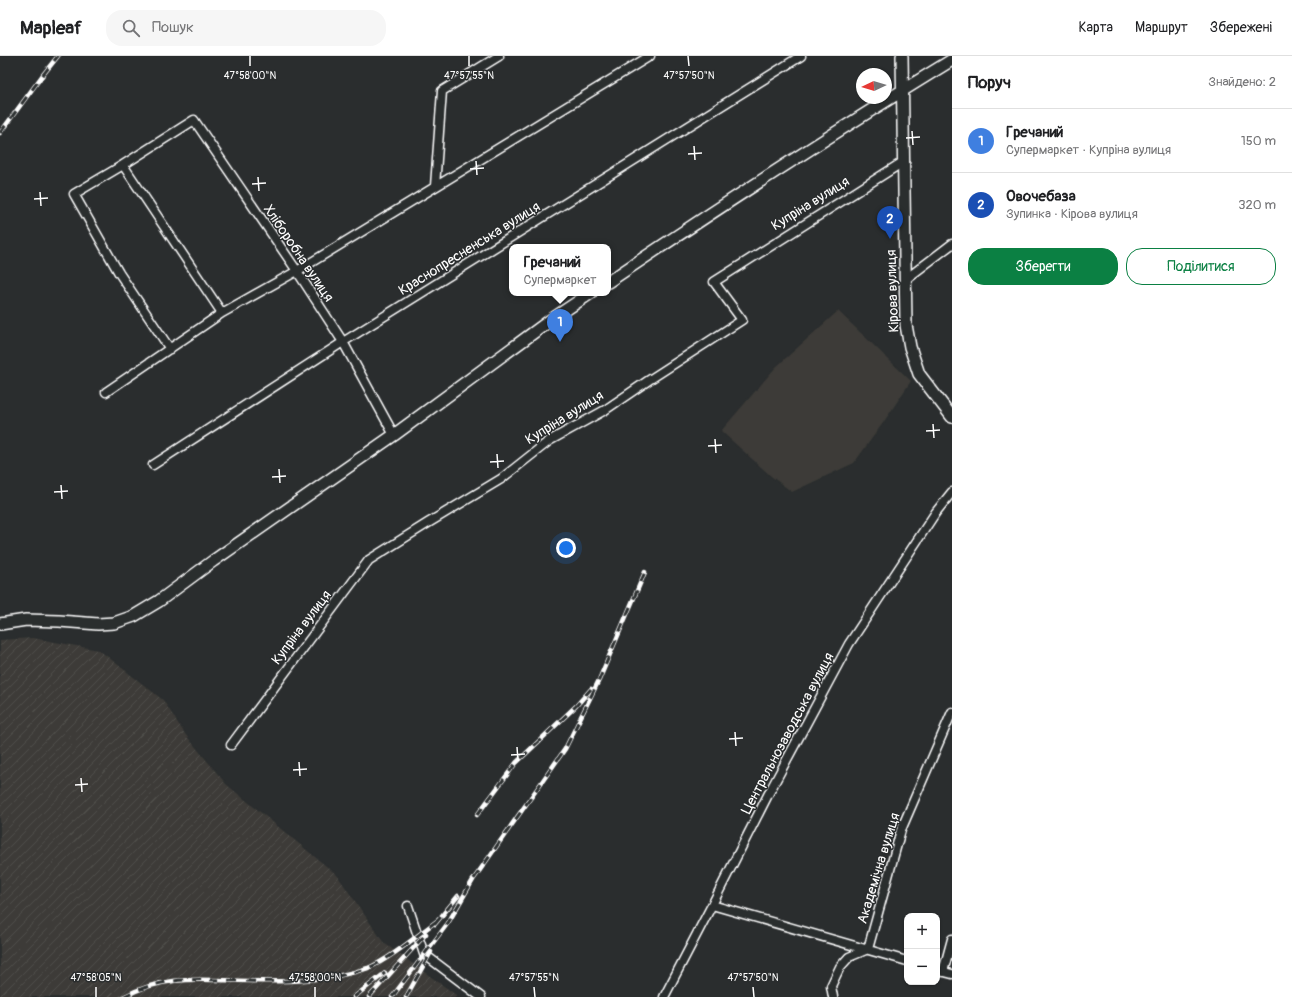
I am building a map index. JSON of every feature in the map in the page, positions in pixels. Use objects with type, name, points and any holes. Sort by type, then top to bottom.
[{"type":"main road","name":"Кірова вулиця","points":[[902,56],[906,324],[910,347],[919,374],[952,417]]},
{"type":"main road","points":[[611,280],[682,232],[902,90],[952,60]]},
{"type":"main road","points":[[0,624],[26,620],[98,624],[114,622],[134,616],[159,601],[213,561],[394,435],[552,319],[586,296]]},
{"type":"street","points":[[435,186],[442,91],[499,56]]},
{"type":"street","points":[[106,392],[222,313],[297,271],[650,56]]},
{"type":"street","name":"Краснопресненська вулиця","points":[[153,465],[343,342],[801,56]]},
{"type":"street","name":"Хліборобна вулиця","points":[[170,349],[119,273],[74,194],[194,120],[297,271],[343,342],[394,435]]},
{"type":"street","name":"Купріна вулиця","points":[[231,745],[369,560],[501,479],[549,441],[605,410],[742,320],[714,282],[903,162]]},
{"type":"street","points":[[123,165],[222,313]]},
{"type":"street","points":[[906,279],[952,244]]},
{"type":"street","name":"Центральнозаводська вулиця","points":[[664,997],[770,791],[849,644],[936,512],[952,492]]},
{"type":"street","name":"Академічна вулиця","points":[[868,950],[901,830],[952,712]]},
{"type":"street","points":[[712,905],[904,960]]},
{"type":"street","points":[[408,906],[424,954],[480,997]]},
{"type":"street","points":[[952,939],[940,971],[952,974]]},
{"type":"street","points":[[833,997],[831,986],[840,967],[848,957],[868,950]]},
{"type":"shaded area","points":[[838,311],[911,381],[854,463],[792,492],[772,477],[721,431],[776,367]]},
{"type":"shaded area","points":[[33,638],[99,650],[163,700],[185,734],[226,784],[337,875],[384,943],[459,997],[0,997],[0,640]]},
{"type":"railway","points":[[0,133],[58,56]]},
{"type":"railway","points":[[392,997],[448,923],[473,880],[565,749],[599,680],[645,572]]},
{"type":"railway","points":[[477,815],[516,763],[576,706],[591,689]]},
{"type":"railway","points":[[435,924],[458,896]]},
{"type":"railway","points":[[123,997],[154,985],[184,980],[293,981],[339,976],[368,968],[385,959],[438,920]]},
{"type":"railway","points":[[369,997],[426,934]]},
{"type":"railway","points":[[406,997],[431,952]]},
{"type":"railway","points":[[354,997],[385,973]]},
{"type":"place","name":"Овочебаза","points":[[890,239]]},
{"type":"place","name":"Гречаний","points":[[560,342]]}]
